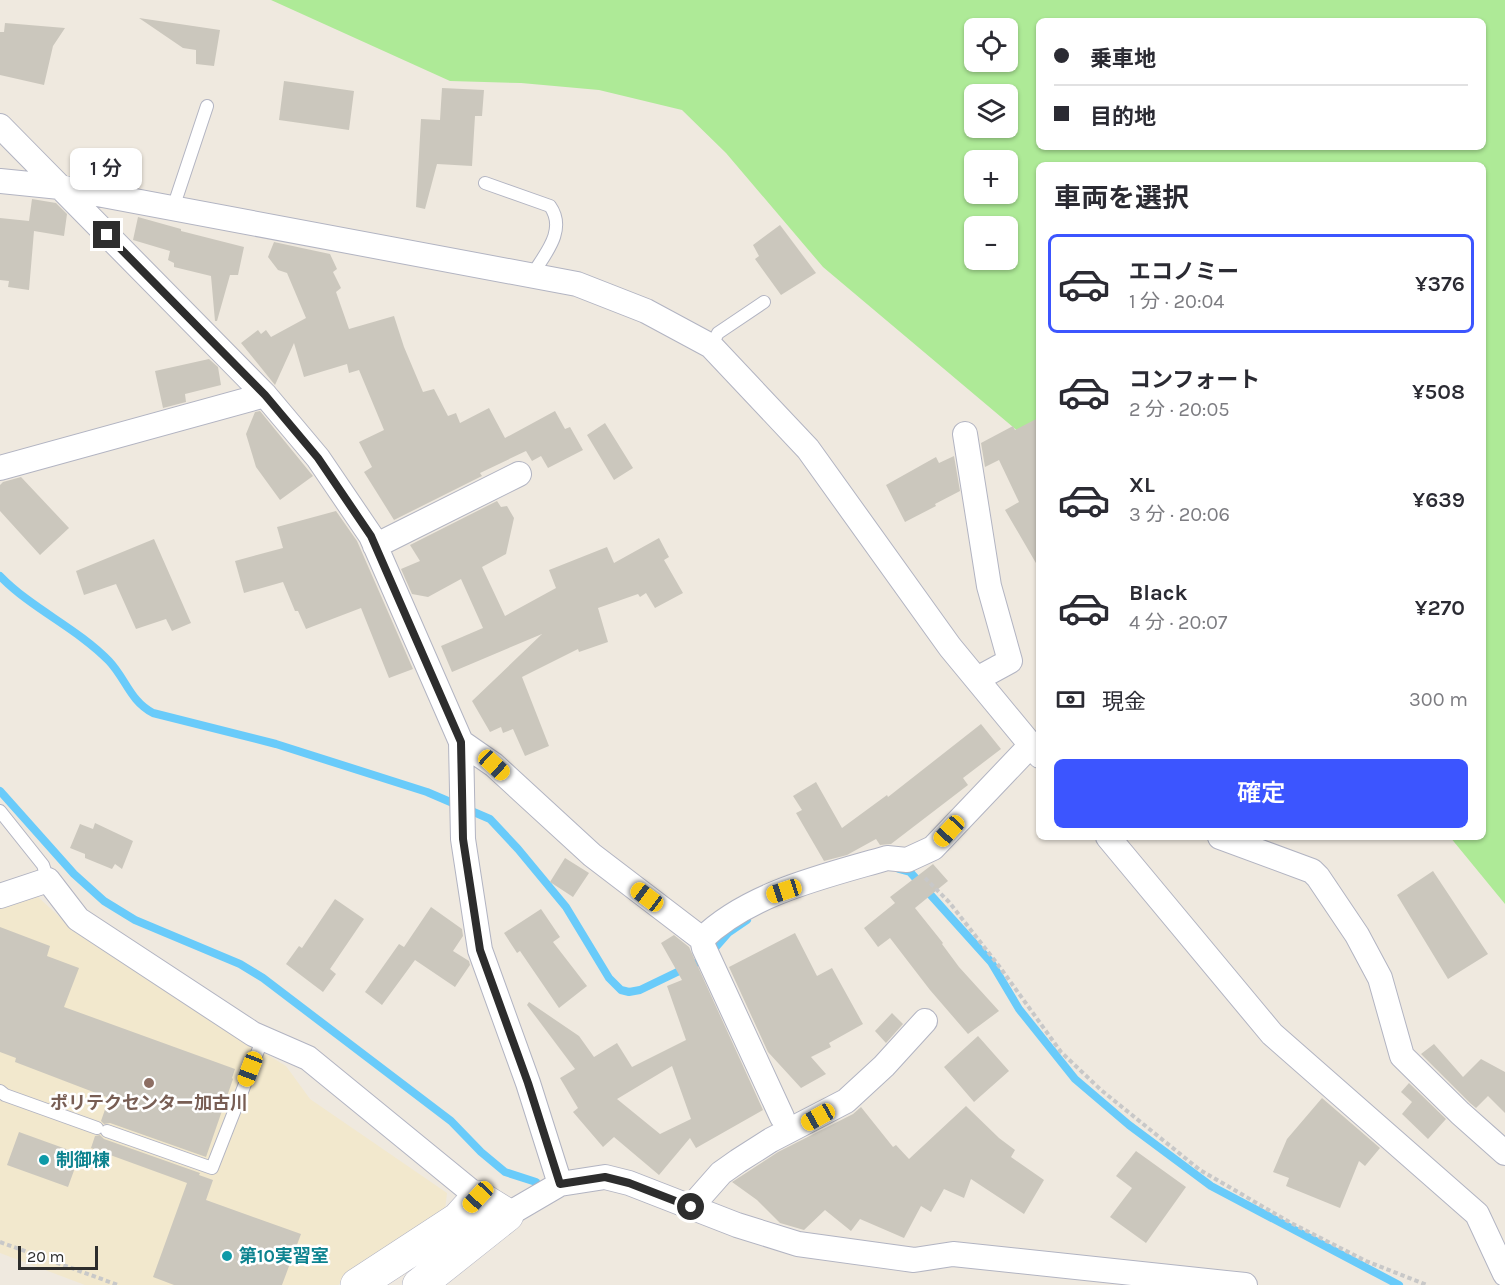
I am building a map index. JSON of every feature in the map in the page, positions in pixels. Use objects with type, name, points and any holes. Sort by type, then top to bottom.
[{"type":"main road","points":[[357,1285],[458,1219],[478,1197],[507,1215],[419,1285]]},
{"type":"street","points":[[0,126],[265,395],[318,458],[371,536],[461,742],[463,828],[480,950],[528,1083],[560,1184]]},
{"type":"street","points":[[0,181],[60,187],[577,284],[646,311],[711,346],[808,449],[950,647],[1035,750],[933,848],[907,860],[887,858],[765,897],[716,925],[702,939]]},
{"type":"street","points":[[0,468],[265,395]]},
{"type":"street","points":[[965,434],[989,586],[1010,661],[977,680]]},
{"type":"street","points":[[375,546],[519,474]]},
{"type":"street","points":[[461,742],[494,765],[592,855],[702,939],[704,948],[782,1117]]},
{"type":"street","points":[[1110,840],[1272,1034],[1478,1214],[1505,1274],[1505,1285]]},
{"type":"street","points":[[1228,840],[1296,865],[1318,877],[1357,936],[1380,978],[1402,1056],[1505,1153]]},
{"type":"street","points":[[0,896],[48,880],[78,919],[253,1034],[308,1058],[478,1197]]},
{"type":"street","points":[[691,1207],[721,1173],[738,1161],[771,1140],[846,1101],[884,1066],[925,1021]]},
{"type":"street","points":[[507,1215],[560,1184],[605,1177],[629,1183],[737,1225],[798,1244],[914,1260],[953,1254],[1245,1285]]},
{"type":"lane","points":[[173,208],[207,106]]},
{"type":"lane","points":[[485,183],[550,206],[556,215],[558,226],[552,244],[531,275]]},
{"type":"lane","points":[[711,346],[718,333],[764,302]]},
{"type":"lane","points":[[0,811],[43,865],[48,880]]},
{"type":"lane","points":[[0,1091],[5,1095],[212,1168],[263,1038]]},
{"type":"path","points":[[907,860],[949,902],[1061,1052],[1101,1090],[1200,1170],[1291,1223],[1374,1264],[1427,1285]]},
{"type":"path","points":[[0,1242],[118,1285]]},
{"type":"shaded area","name":"ポリテクセンター加古川","points":[[37,896],[63,920],[246,1042],[286,1066],[310,1099],[447,1193],[445,1210],[338,1285],[85,1285],[0,1253],[0,905]]},
{"type":"green space","points":[[271,0],[1505,0],[1505,904],[1452,840],[1486,840],[1486,162],[1036,162],[1036,446],[823,267],[726,153],[682,110],[599,90],[521,83],[450,81]]},
{"type":"building","points":[[139,18],[220,30],[214,66],[196,64],[196,50],[183,48]]},
{"type":"building","points":[[5,23],[65,28],[53,46],[44,85],[0,75],[0,32],[4,32]]},
{"type":"building","points":[[284,81],[354,91],[349,130],[279,120]]},
{"type":"building","points":[[442,88],[484,90],[482,116],[475,116],[472,166],[437,164],[425,209],[416,207],[421,119],[440,120]]},
{"type":"building","points":[[32,199],[56,203],[67,214],[64,236],[34,231],[29,290],[8,287],[9,281],[0,280],[0,218],[29,221]]},
{"type":"building","points":[[138,217],[244,247],[238,275],[230,275],[217,321],[215,321],[211,276],[174,267],[174,263],[168,260],[170,251],[133,240]]},
{"type":"building","points":[[780,225],[816,273],[781,295],[755,259],[759,256],[753,245]]},
{"type":"building","points":[[274,242],[330,254],[337,269],[333,272],[341,288],[336,292],[349,329],[394,316],[423,392],[434,389],[448,416],[456,413],[460,423],[489,408],[505,438],[555,411],[565,429],[570,427],[583,450],[548,468],[541,456],[532,461],[526,451],[480,473],[482,476],[394,520],[364,472],[372,467],[359,442],[384,430],[359,370],[349,373],[347,364],[304,377],[294,343],[275,385],[241,343],[258,330],[261,334],[266,330],[271,337],[306,318],[287,273],[278,270],[268,257]]},
{"type":"building","points":[[209,359],[218,367],[221,385],[185,394],[186,402],[163,408],[155,371]]},
{"type":"building","points":[[260,411],[313,476],[280,500],[256,467],[246,434],[255,412]]},
{"type":"building","points":[[1036,419],[1036,563],[1005,510],[1019,502],[999,460],[985,467],[981,443],[1013,426],[1015,430]]},
{"type":"building","points":[[605,423],[633,468],[614,480],[587,435]]},
{"type":"building","points":[[954,456],[960,491],[905,522],[886,485],[936,457],[939,463]]},
{"type":"building","points":[[21,477],[69,528],[40,555],[0,511],[0,485]]},
{"type":"building","points":[[497,501],[501,507],[507,506],[514,518],[506,554],[482,567],[505,616],[556,588],[549,570],[607,547],[614,563],[659,538],[669,557],[664,560],[683,593],[655,608],[646,593],[640,597],[638,594],[598,608],[608,642],[579,652],[578,649],[522,677],[549,746],[525,756],[513,729],[503,733],[501,727],[490,732],[472,701],[542,634],[452,672],[441,646],[483,628],[461,579],[428,597],[412,594],[401,569],[420,561],[410,545]]},
{"type":"building","points":[[336,511],[357,541],[413,669],[389,678],[361,608],[306,629],[298,611],[295,611],[283,582],[244,593],[235,561],[283,548],[277,527]]},
{"type":"building","points":[[154,539],[191,623],[172,631],[166,619],[136,629],[116,584],[84,595],[76,571]]},
{"type":"building","points":[[981,724],[1001,749],[963,778],[968,785],[891,844],[880,845],[876,839],[847,855],[824,861],[796,813],[802,810],[793,796],[816,782],[842,828],[887,795],[888,797]]},
{"type":"building","points":[[95,823],[133,841],[122,869],[115,864],[112,869],[85,858],[85,854],[70,848],[80,824],[93,829]]},
{"type":"building","points":[[565,858],[589,873],[573,897],[550,882]]},
{"type":"building","points":[[933,864],[948,881],[915,908],[959,967],[999,1011],[968,1034],[890,938],[878,947],[864,928],[895,903],[890,897]]},
{"type":"building","points":[[1433,871],[1488,954],[1448,979],[1397,895]]},
{"type":"building","points":[[335,899],[364,919],[330,969],[336,974],[323,992],[286,964],[299,946],[302,948]]},
{"type":"building","points":[[431,907],[462,929],[463,936],[453,951],[469,961],[470,965],[455,987],[415,960],[382,1005],[365,992],[399,944],[404,947]]},
{"type":"building","points":[[541,909],[560,937],[553,942],[587,986],[559,1008],[520,951],[517,953],[504,933]]},
{"type":"building","points":[[0,927],[50,946],[47,956],[79,968],[64,1007],[235,1069],[206,1157],[110,1123],[104,1124],[101,1121],[109,1098],[15,1062],[16,1058],[0,1052]]},
{"type":"building","points":[[795,933],[817,976],[832,968],[863,1024],[829,1043],[831,1047],[811,1057],[826,1074],[801,1088],[768,1052],[729,967]]},
{"type":"building","points":[[674,935],[689,947],[763,1110],[696,1148],[690,1138],[659,1175],[614,1137],[603,1147],[573,1112],[578,1108],[560,1078],[575,1069],[527,1005],[529,1002],[579,1036],[594,1057],[617,1043],[632,1067],[686,1040],[667,986],[682,980],[661,943]],"holes":[[[672,1066],[691,1119],[660,1134],[617,1099]]]},
{"type":"building","points":[[892,1013],[903,1024],[886,1043],[875,1031]]},
{"type":"building","points":[[978,1036],[1009,1071],[974,1102],[944,1067]]},
{"type":"building","points":[[1434,1044],[1463,1077],[1481,1059],[1505,1072],[1505,1113],[1488,1096],[1476,1108],[1470,1103],[1421,1054]]},
{"type":"building","points":[[1409,1083],[1446,1119],[1428,1139],[1402,1114],[1412,1102],[1401,1092]]},
{"type":"building","points":[[1322,1098],[1380,1148],[1365,1166],[1359,1161],[1340,1208],[1286,1186],[1289,1178],[1273,1172],[1287,1139]]},
{"type":"building","points":[[966,1106],[1015,1150],[1011,1157],[1044,1180],[1024,1214],[971,1179],[964,1198],[944,1189],[931,1212],[921,1206],[904,1238],[860,1219],[851,1231],[825,1210],[804,1230],[780,1223],[757,1200],[732,1182],[778,1152],[853,1114],[861,1107],[893,1147],[896,1145],[909,1159]]},
{"type":"building","name":"制御棟","points":[[19,1132],[80,1154],[68,1187],[7,1165]]},
{"type":"building","name":"第10実習室","points":[[100,1135],[104,1139],[200,1173],[199,1175],[213,1180],[206,1200],[301,1234],[282,1285],[174,1285],[153,1277],[187,1183],[91,1148],[95,1136]]},
{"type":"building","points":[[1136,1151],[1186,1187],[1146,1243],[1110,1217],[1132,1188],[1116,1176]]},
{"type":"waterway","points":[[0,576],[26,599],[96,649],[115,668],[133,696],[153,713],[276,744],[427,792],[490,819],[566,907],[609,978],[621,990],[629,992],[640,990],[698,962],[728,933],[747,920]]},
{"type":"waterway","points":[[0,791],[74,874],[104,901],[135,920],[240,964],[263,978],[451,1121],[481,1152],[505,1172],[536,1182]]},
{"type":"waterway","points":[[899,869],[910,872],[991,962],[1019,1009],[1075,1079],[1129,1125],[1211,1186],[1399,1285]]},
{"type":"place","name":"ポリテクセンター加古川","points":[[149,1083]]},
{"type":"place","name":"制御棟","points":[[44,1160]]},
{"type":"place","name":"第10実習室","points":[[227,1256]]},
{"type":"route","points":[[107,235],[265,395],[318,458],[371,536],[461,742],[463,839],[480,950],[528,1083],[560,1184],[605,1177],[629,1183],[691,1207]]}]
